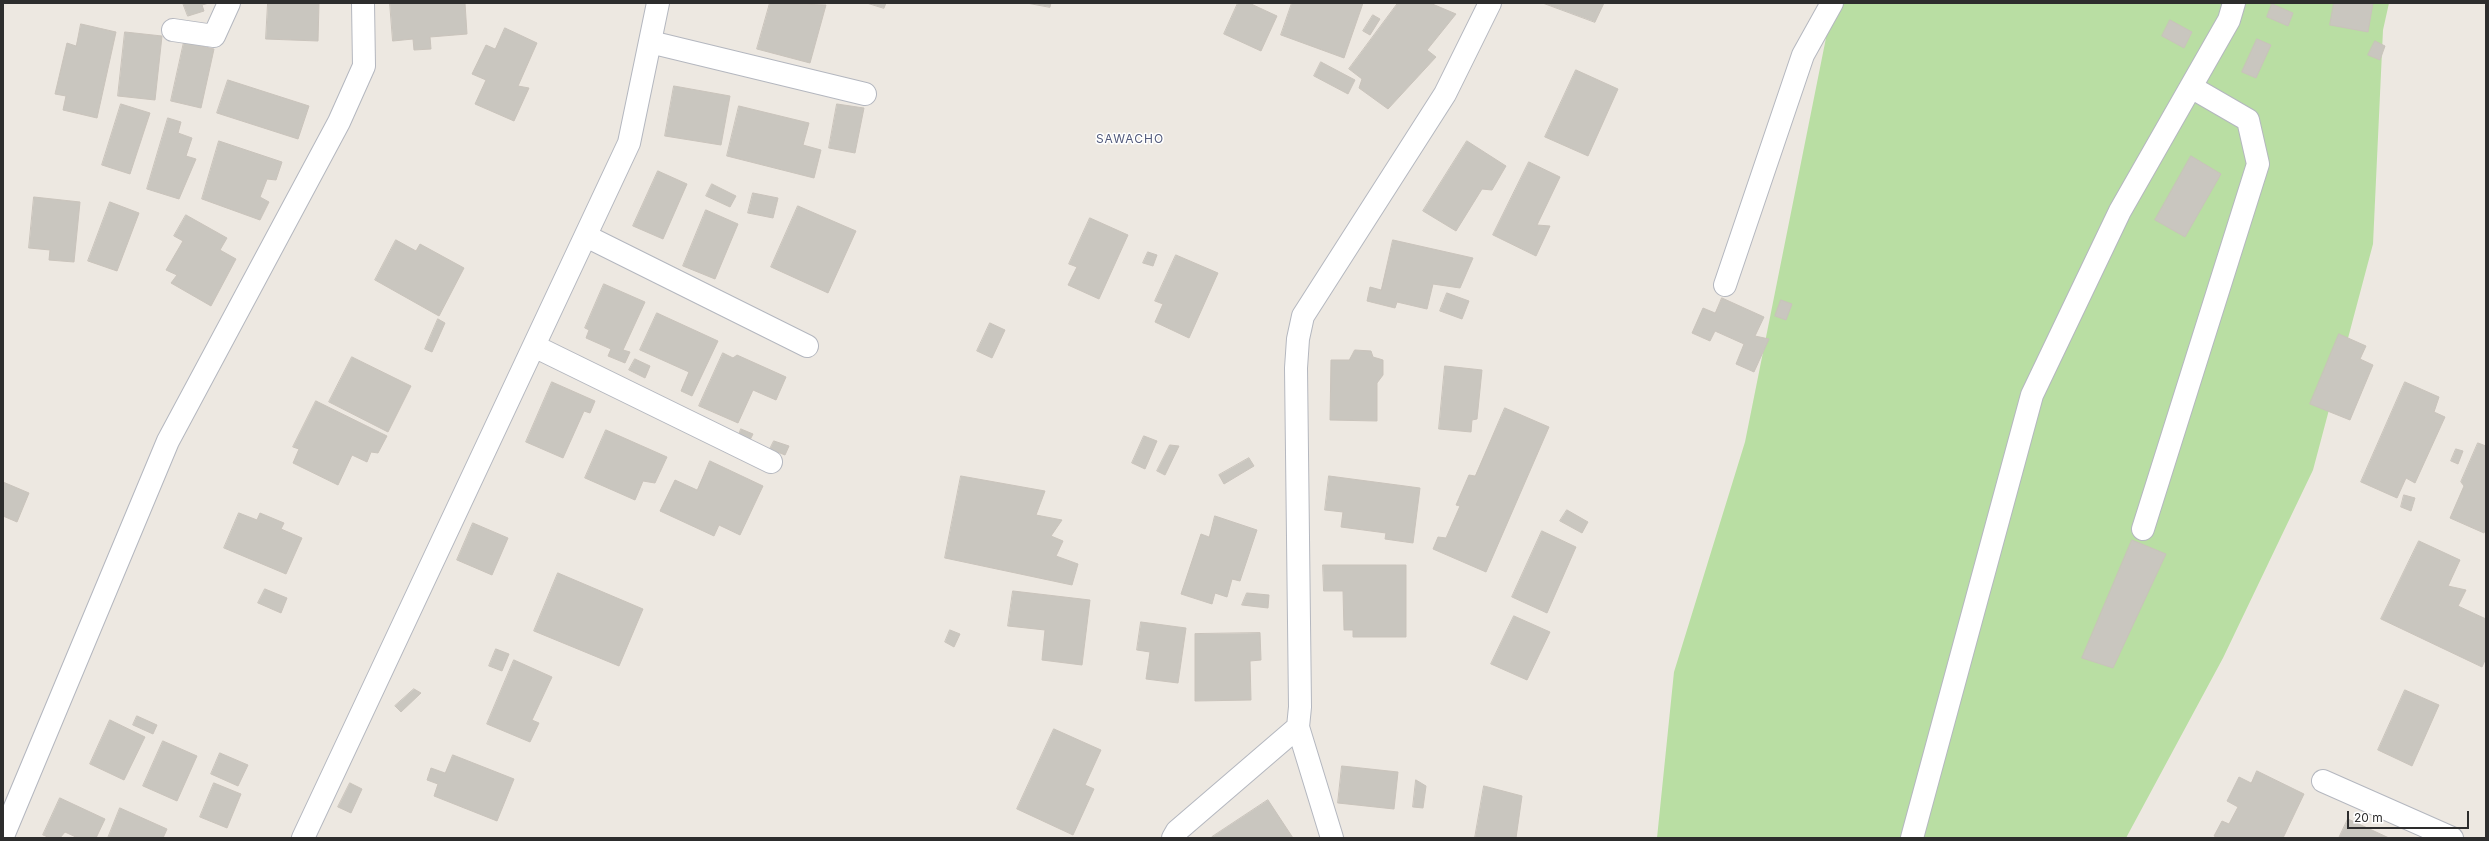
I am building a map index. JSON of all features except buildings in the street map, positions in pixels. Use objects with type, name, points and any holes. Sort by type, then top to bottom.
[{"type":"street","points":[[172,30],[214,36],[229,3]]},
{"type":"street","points":[[3,836],[168,441],[339,122],[364,66],[363,3]]},
{"type":"street","points":[[303,838],[629,143],[658,3]]},
{"type":"street","points":[[1332,838],[1298,727],[1300,707],[1300,638],[1296,368],[1298,339],[1303,316],[1445,94],[1490,3]]},
{"type":"street","points":[[1725,285],[1802,55],[1832,3]]},
{"type":"street","points":[[1912,838],[2032,395],[2120,211],[2229,20],[2234,3]]},
{"type":"street","points":[[650,42],[865,94]]},
{"type":"street","points":[[2143,529],[2258,164],[2248,120],[2191,87]]},
{"type":"street","points":[[586,236],[807,346]]},
{"type":"street","points":[[534,346],[771,462]]},
{"type":"street","points":[[1173,838],[1177,831],[1298,727]]},
{"type":"street","points":[[2323,781],[2452,838]]},
{"type":"green space","points":[[1833,3],[2389,3],[2383,30],[2373,244],[2313,470],[2223,658],[2126,838],[1657,838],[1674,672],[1745,442]]},
{"type":"district","name":"SAWACHO","points":[[1130,139]]}]
